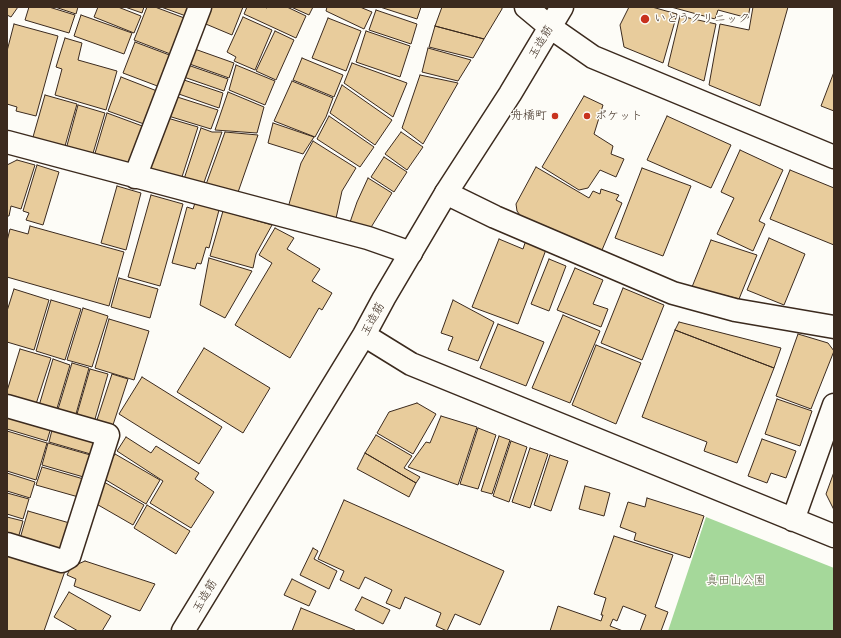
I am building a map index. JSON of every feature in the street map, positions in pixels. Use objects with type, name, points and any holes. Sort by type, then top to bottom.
[{"type":"street","points":[[135,177],[200,7]]},
{"type":"street","points":[[526,7],[550,27],[593,56],[834,157]]},
{"type":"street","name":"玉造筋","points":[[183,631],[364,335],[446,193],[510,94],[562,7]]},
{"type":"street","points":[[7,142],[368,238],[412,253]]},
{"type":"street","points":[[446,193],[495,217],[673,293],[735,310],[834,327]]},
{"type":"street","points":[[364,335],[411,364],[834,536]]},
{"type":"street","points":[[793,520],[834,405]]},
{"type":"street","points":[[7,406],[108,435],[69,557],[62,561],[7,544]]},
{"type":"green space","name":"真田山公園","points":[[706,517],[834,568],[834,631],[668,631]]},
{"type":"building","points":[[7,7],[18,7],[11,17],[7,15]]},
{"type":"building","points":[[29,7],[49,7],[75,15],[69,33],[25,20]]},
{"type":"building","points":[[55,7],[78,7],[76,14]]},
{"type":"building","points":[[98,7],[118,7],[141,16],[134,33],[94,17]]},
{"type":"building","points":[[125,7],[144,7],[142,13]]},
{"type":"building","points":[[147,7],[155,7],[187,19],[173,55],[134,40]]},
{"type":"building","points":[[161,7],[190,7],[186,16]]},
{"type":"building","points":[[207,7],[243,7],[232,35],[201,22]]},
{"type":"building","points":[[247,7],[287,7],[306,16],[296,38],[244,14]]},
{"type":"building","points":[[291,7],[313,7],[309,15]]},
{"type":"building","points":[[327,7],[360,7],[372,12],[364,29],[326,11]]},
{"type":"building","points":[[380,7],[421,7],[417,19]]},
{"type":"building","points":[[442,7],[502,7],[502,9],[484,39],[435,26]]},
{"type":"building","points":[[629,7],[652,7],[677,14],[663,63],[624,47],[620,25]]},
{"type":"building","points":[[671,7],[750,7],[748,18],[718,10],[715,19]]},
{"type":"building","points":[[753,7],[788,7],[760,106],[709,85],[720,24],[749,30]]},
{"type":"building","points":[[376,10],[417,24],[411,44],[369,30]]},
{"type":"building","points":[[81,15],[132,33],[124,54],[74,36]]},
{"type":"building","points":[[680,16],[716,24],[704,81],[668,66]]},
{"type":"building","points":[[243,17],[272,30],[255,70],[234,61],[236,57],[227,52]]},
{"type":"building","points":[[328,18],[361,31],[346,71],[312,58]]},
{"type":"building","points":[[14,24],[58,36],[36,116],[16,111],[17,107],[7,104],[7,51]]},
{"type":"building","points":[[435,26],[484,39],[473,58],[429,47]]},
{"type":"building","points":[[275,31],[294,40],[276,80],[256,71]]},
{"type":"building","points":[[366,31],[410,46],[400,77],[356,62]]},
{"type":"building","points":[[65,38],[82,43],[78,60],[117,71],[106,110],[55,95],[62,69],[56,67]]},
{"type":"building","points":[[135,42],[172,56],[160,87],[123,73]]},
{"type":"building","points":[[189,47],[234,63],[229,78],[184,62]]},
{"type":"building","points":[[428,48],[471,60],[458,81],[422,72]]},
{"type":"building","points":[[302,58],[343,75],[334,97],[293,80]]},
{"type":"building","points":[[182,63],[228,79],[224,91],[178,75]]},
{"type":"building","points":[[352,63],[407,83],[393,117],[344,83]]},
{"type":"building","points":[[236,65],[275,81],[265,105],[229,90]]},
{"type":"building","points":[[834,72],[834,111],[821,106]]},
{"type":"building","points":[[420,75],[458,83],[423,144],[402,128]]},
{"type":"building","points":[[121,77],[157,91],[144,124],[108,111]]},
{"type":"building","points":[[178,78],[223,93],[219,108],[173,92]]},
{"type":"building","points":[[292,81],[333,98],[326,117],[315,137],[274,121]]},
{"type":"building","points":[[342,85],[392,120],[375,145],[330,113]]},
{"type":"building","points":[[228,92],[264,107],[257,133],[215,130]]},
{"type":"building","points":[[45,95],[77,104],[63,153],[31,144]]},
{"type":"building","points":[[171,95],[218,110],[211,129],[165,115]]},
{"type":"building","points":[[584,96],[603,105],[594,134],[613,146],[611,154],[624,159],[616,177],[600,170],[588,188],[579,190],[542,167]]},
{"type":"building","points":[[78,105],[105,113],[91,160],[65,153]]},
{"type":"building","points":[[107,113],[145,127],[130,171],[93,160]]},
{"type":"building","points":[[329,116],[374,147],[360,167],[317,139]]},
{"type":"building","points":[[667,116],[731,145],[711,188],[647,160]]},
{"type":"building","points":[[164,117],[198,127],[180,183],[147,172]]},
{"type":"building","points":[[273,123],[314,137],[303,154],[268,143]]},
{"type":"building","points":[[201,128],[212,132],[222,132],[202,188],[183,182]]},
{"type":"building","points":[[225,132],[258,135],[236,198],[204,190]]},
{"type":"building","points":[[401,132],[423,147],[407,170],[385,154]]},
{"type":"building","points":[[313,141],[356,168],[342,191],[335,223],[287,211],[301,163]]},
{"type":"building","points":[[740,150],[783,170],[759,221],[765,224],[753,251],[717,234],[734,198],[721,192]]},
{"type":"building","points":[[384,157],[407,172],[394,192],[371,177]]},
{"type":"building","points":[[17,160],[35,165],[21,209],[11,206],[9,216],[7,216],[7,165]]},
{"type":"building","points":[[37,165],[59,172],[43,225],[26,220],[29,213],[23,211]]},
{"type":"building","points":[[536,167],[589,198],[593,191],[600,194],[601,189],[619,195],[616,200],[622,203],[602,250],[522,218],[517,211],[516,204]]},
{"type":"building","points":[[642,168],[691,186],[663,256],[615,238]]},
{"type":"building","points":[[790,170],[834,188],[834,245],[770,219]]},
{"type":"building","points":[[368,178],[392,193],[370,229],[348,228],[357,202]]},
{"type":"building","points":[[117,186],[141,193],[126,250],[101,243]]},
{"type":"building","points":[[151,195],[183,204],[160,286],[128,277]]},
{"type":"building","points":[[195,203],[219,210],[209,248],[206,247],[201,264],[197,263],[195,269],[172,263],[187,207],[193,209]]},
{"type":"building","points":[[223,211],[272,225],[256,254],[253,268],[210,256]]},
{"type":"building","points":[[30,226],[124,252],[109,306],[7,277],[7,241],[10,229],[28,234]]},
{"type":"building","points":[[275,228],[294,238],[287,249],[320,269],[312,281],[332,293],[322,310],[319,308],[290,358],[235,325],[272,263],[259,255]]},
{"type":"building","points":[[769,238],[805,254],[784,305],[747,290]]},
{"type":"building","points":[[499,239],[523,249],[526,240],[547,247],[518,324],[472,307]]},
{"type":"building","points":[[711,240],[757,255],[739,299],[692,287]]},
{"type":"building","points":[[209,258],[252,271],[225,318],[200,305]]},
{"type":"building","points":[[549,259],[566,266],[549,311],[531,304]]},
{"type":"building","points":[[575,268],[603,280],[593,304],[608,309],[601,327],[557,310]]},
{"type":"building","points":[[119,278],[158,289],[150,318],[111,307]]},
{"type":"building","points":[[623,288],[664,305],[642,360],[601,343]]},
{"type":"building","points":[[14,289],[49,300],[34,350],[7,342],[7,311]]},
{"type":"building","points":[[51,300],[81,309],[65,360],[36,351]]},
{"type":"building","points":[[453,300],[494,322],[478,361],[448,350],[453,337],[441,333]]},
{"type":"building","points":[[83,308],[108,316],[92,367],[67,360]]},
{"type":"building","points":[[563,315],[600,331],[570,403],[532,388]]},
{"type":"building","points":[[109,319],[149,331],[134,380],[95,368]]},
{"type":"building","points":[[679,322],[781,348],[774,368],[675,330]]},
{"type":"building","points":[[498,324],[544,342],[526,386],[480,368]]},
{"type":"building","points":[[675,330],[774,368],[737,463],[704,451],[707,442],[642,417]]},
{"type":"building","points":[[798,334],[828,343],[834,351],[811,409],[776,396]]},
{"type":"building","points":[[596,345],[641,363],[616,424],[572,405]]},
{"type":"building","points":[[204,348],[270,388],[243,433],[177,392]]},
{"type":"building","points":[[20,349],[51,358],[36,404],[7,395]]},
{"type":"building","points":[[53,359],[70,365],[55,415],[38,409]]},
{"type":"building","points":[[72,363],[89,368],[74,421],[56,416]]},
{"type":"building","points":[[90,369],[108,374],[93,426],[75,421]]},
{"type":"building","points":[[112,374],[128,379],[111,431],[95,426]]},
{"type":"building","points":[[142,377],[222,427],[199,464],[119,414]]},
{"type":"building","points":[[777,399],[812,411],[800,446],[765,434]]},
{"type":"building","points":[[417,403],[436,414],[413,454],[377,433],[389,412]]},
{"type":"building","points":[[7,411],[52,424],[47,441],[7,429]]},
{"type":"building","points":[[441,416],[477,427],[458,485],[408,467],[426,442],[430,443]]},
{"type":"building","points":[[53,426],[99,439],[94,455],[49,442]]},
{"type":"building","points":[[478,428],[496,435],[478,489],[460,484]]},
{"type":"building","points":[[7,431],[47,443],[36,480],[7,471]]},
{"type":"building","points":[[376,435],[412,456],[404,468],[420,477],[416,483],[365,453]]},
{"type":"building","points":[[499,436],[510,440],[492,494],[481,491]]},
{"type":"building","points":[[126,437],[151,453],[156,446],[199,473],[195,479],[214,492],[191,528],[150,503],[163,481],[117,451]]},
{"type":"building","points":[[762,439],[796,451],[786,478],[771,473],[767,483],[748,476]]},
{"type":"building","points":[[511,441],[527,447],[509,502],[493,496]]},
{"type":"building","points":[[48,443],[94,456],[87,478],[42,465]]},
{"type":"building","points":[[530,448],[548,454],[530,508],[512,502]]},
{"type":"building","points":[[365,453],[416,483],[409,497],[357,469]]},
{"type":"building","points":[[115,454],[160,480],[146,504],[101,477]]},
{"type":"building","points":[[550,455],[568,461],[551,511],[534,505]]},
{"type":"building","points":[[42,467],[87,480],[82,498],[36,485]]},
{"type":"building","points":[[834,472],[834,510],[826,494]]},
{"type":"building","points":[[7,473],[35,482],[30,498],[7,491]]},
{"type":"building","points":[[97,478],[144,505],[133,525],[93,502]]},
{"type":"building","points":[[585,486],[610,493],[604,516],[579,509]]},
{"type":"building","points":[[7,493],[29,499],[23,519],[7,514]]},
{"type":"building","points":[[647,498],[704,516],[690,558],[634,540],[636,533],[620,527],[628,502],[645,507]]},
{"type":"building","points":[[344,500],[504,571],[480,625],[455,614],[447,631],[436,626],[441,613],[405,597],[400,609],[386,603],[392,590],[365,577],[359,589],[340,580],[344,571],[318,559]]},
{"type":"building","points":[[147,505],[190,531],[176,554],[134,528]]},
{"type":"building","points":[[28,511],[73,524],[64,555],[19,542]]},
{"type":"building","points":[[7,517],[23,521],[17,542],[7,539]]},
{"type":"building","points":[[614,536],[673,555],[655,607],[668,612],[661,631],[640,631],[646,615],[623,606],[617,621],[613,619],[610,626],[623,631],[550,631],[558,606],[601,621],[603,615],[601,615],[606,598],[594,594]]},
{"type":"building","points":[[313,548],[318,551],[314,559],[337,571],[329,589],[300,575]]},
{"type":"building","points":[[7,551],[65,571],[44,631],[7,631]]},
{"type":"building","points":[[85,561],[155,584],[140,611],[74,586],[76,579],[67,575],[71,567]]},
{"type":"building","points":[[292,579],[316,591],[309,606],[284,595]]},
{"type":"building","points":[[69,592],[111,616],[102,631],[78,631],[54,617]]},
{"type":"building","points":[[362,597],[390,610],[383,624],[355,610]]},
{"type":"building","points":[[301,608],[355,630],[292,631]]},
{"type":"place","name":"いとうクリニック","points":[[645,19]]},
{"type":"place","name":"舟橋町","points":[[555,116]]},
{"type":"place","name":"ポケット","points":[[587,116]]}]
